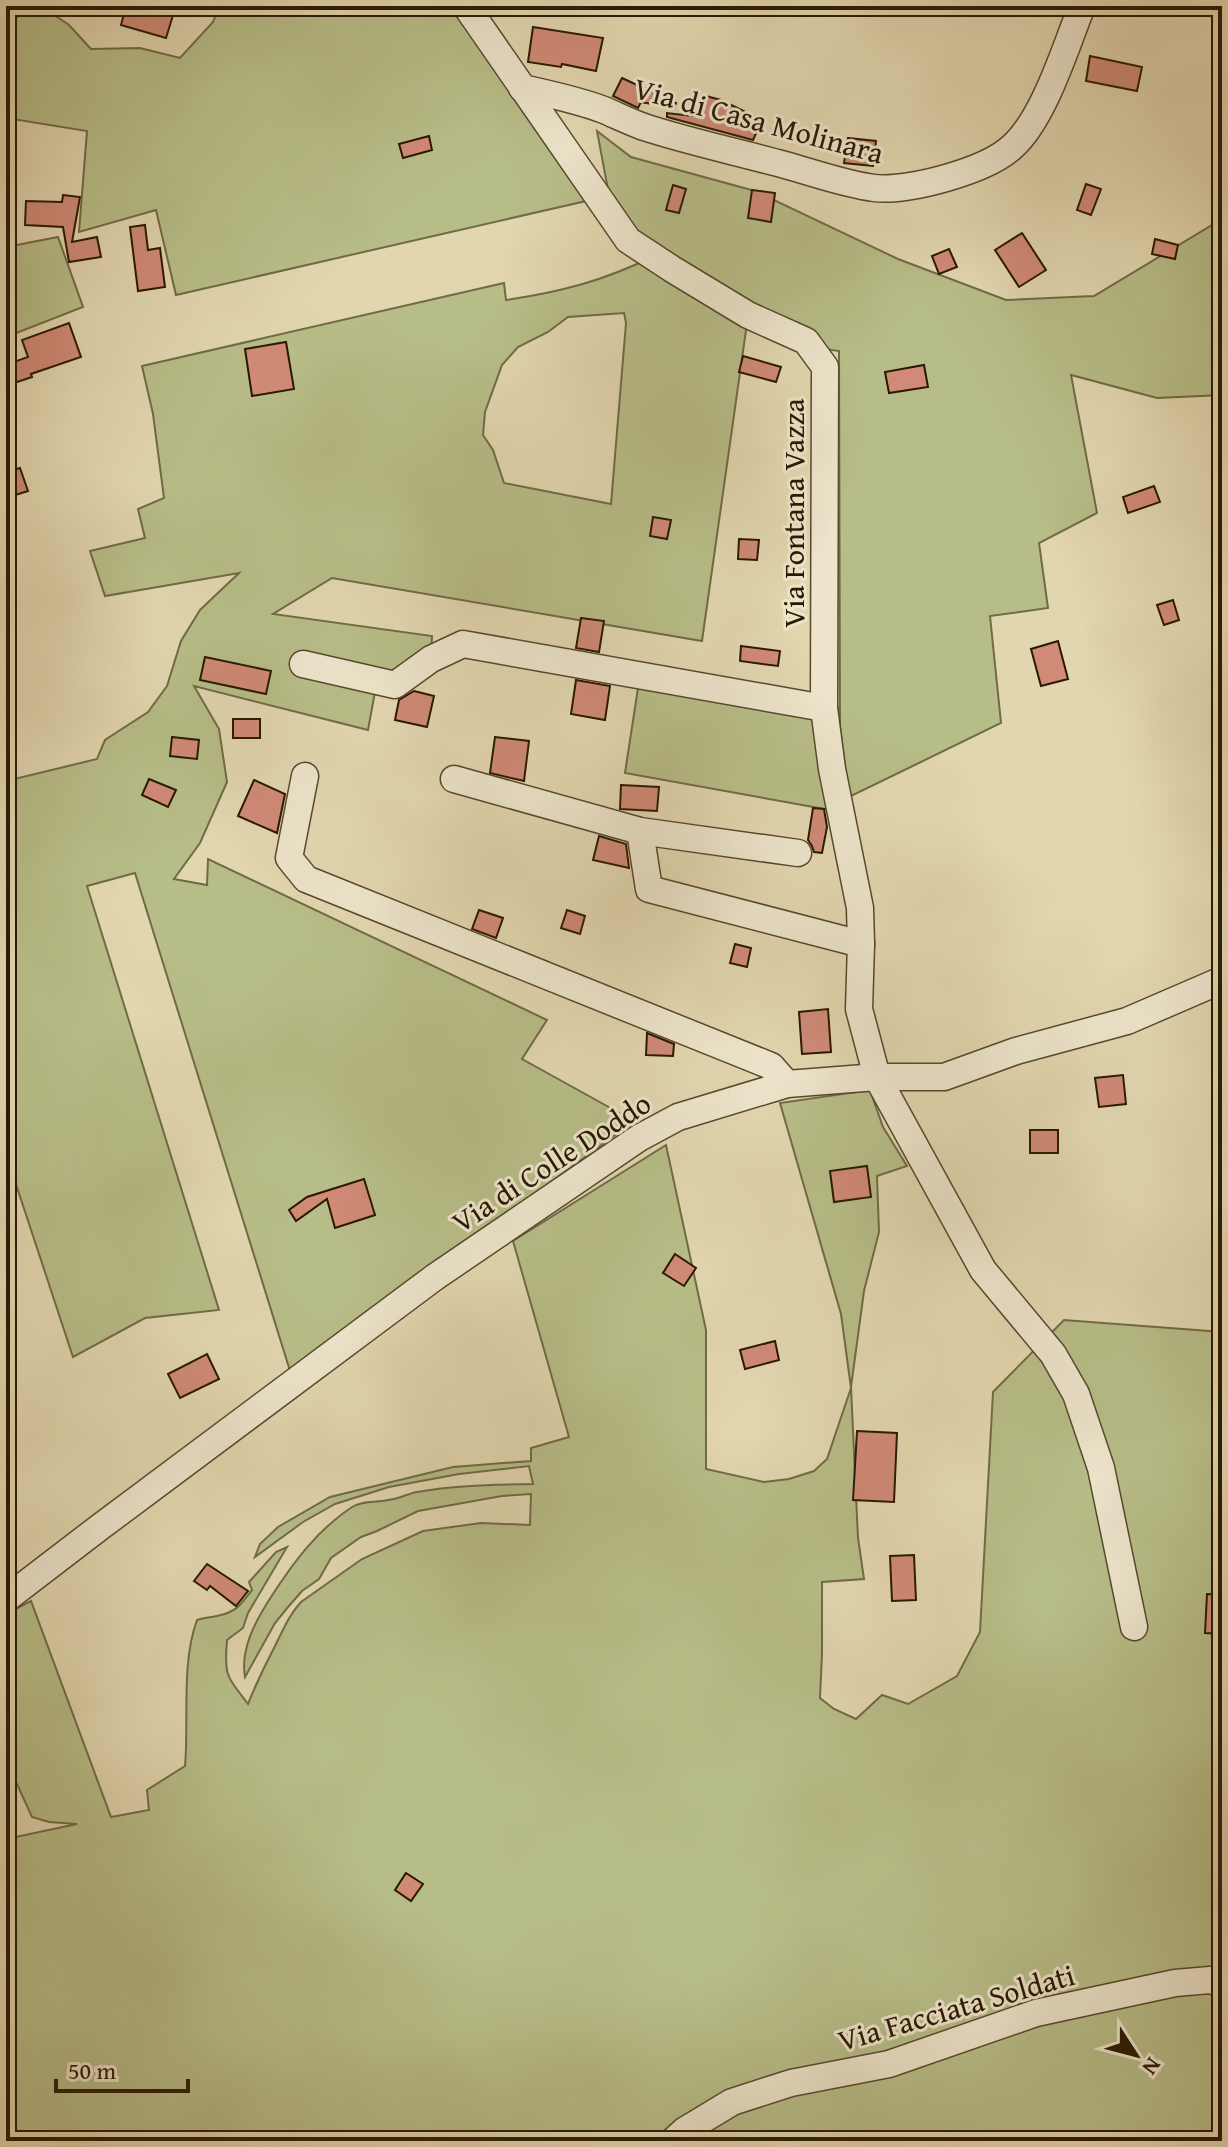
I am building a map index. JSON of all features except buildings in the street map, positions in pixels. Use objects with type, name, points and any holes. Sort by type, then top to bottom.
[{"type":"street","points":[[466,6],[522,88]]},
{"type":"street","name":"Via di Casa Molinara","points":[[522,88],[591,106],[644,127],[841,181],[875,188],[894,188],[968,171],[996,159],[1013,147],[1039,109],[1082,6]]},
{"type":"street","name":"Via Fontana Vazza","points":[[522,88],[628,240],[748,315],[806,341],[825,367],[824,708],[832,769],[860,908],[859,1009],[877,1077],[983,1270],[1053,1354],[1076,1394],[1101,1468],[1134,1627]]},
{"type":"street","points":[[303,664],[395,685],[431,659],[463,644],[824,708]]},
{"type":"street","points":[[305,776],[289,858],[306,879],[771,1066],[787,1084]]},
{"type":"street","points":[[454,779],[640,831],[798,853]]},
{"type":"street","points":[[640,831],[649,889],[861,944]]},
{"type":"street","name":"Via di Colle Doddo","points":[[6,1599],[435,1277],[639,1138],[678,1117],[787,1084],[877,1077],[944,1077],[1016,1051],[1127,1021],[1222,980]]},
{"type":"street","name":"Via Facciata Soldati","points":[[673,2141],[732,2102],[791,2083],[889,2064],[1036,2013],[1175,1983],[1210,1980],[1222,1984]]},
{"type":"green space","points":[[26,6],[41,6],[69,25],[91,49],[140,48],[180,58],[213,22],[219,6],[450,6],[586,201],[176,295],[156,210],[79,232],[87,131],[6,118],[6,28]]},
{"type":"green space","points":[[597,131],[631,157],[755,191],[898,259],[1006,300],[1094,296],[1222,219],[1222,395],[1157,398],[1071,375],[1097,513],[1039,543],[1048,608],[990,616],[1001,723],[849,797],[840,727],[839,351],[818,348],[748,316],[702,641],[332,578],[273,614],[432,636],[431,659],[377,681],[368,730],[194,686],[219,729],[227,782],[200,843],[174,879],[207,885],[208,859],[547,1020],[522,1059],[634,1121],[291,1374],[135,873],[87,886],[219,1310],[145,1318],[73,1357],[6,1154],[6,781],[97,759],[105,740],[148,712],[167,686],[181,641],[200,610],[239,573],[105,596],[90,551],[145,538],[138,509],[164,498],[153,414],[142,366],[504,283],[506,300],[545,293],[599,279],[652,257],[612,211]],"holes":[[[624,313],[626,323],[611,504],[504,483],[493,450],[483,435],[485,412],[502,365],[518,347],[548,332],[568,317]]]},
{"type":"green space","points":[[58,237],[83,307],[6,337],[6,247]]},
{"type":"green space","points":[[640,675],[819,707],[830,810],[625,773]]},
{"type":"green space","points":[[870,1090],[883,1127],[907,1166],[877,1176],[879,1232],[864,1291],[851,1387],[858,1538],[864,1579],[822,1582],[820,1698],[834,1709],[856,1719],[882,1695],[908,1704],[957,1676],[980,1632],[993,1392],[1064,1320],[1222,1332],[1222,2141],[6,2141],[6,1839],[77,1824],[32,1817],[6,1760],[6,1614],[31,1601],[111,1817],[149,1810],[147,1790],[185,1766],[187,1673],[197,1620],[237,1608],[252,1590],[249,1582],[276,1552],[287,1547],[248,1613],[243,1628],[227,1640],[228,1675],[248,1704],[297,1607],[362,1559],[423,1531],[481,1523],[530,1525],[531,1494],[418,1511],[361,1537],[331,1558],[319,1579],[302,1591],[288,1607],[275,1623],[245,1677],[247,1645],[265,1606],[307,1548],[352,1507],[431,1490],[533,1484],[529,1466],[459,1474],[389,1487],[335,1504],[303,1522],[255,1557],[260,1544],[278,1527],[330,1497],[453,1467],[531,1461],[531,1448],[569,1437],[513,1241],[666,1145],[706,1330],[706,1469],[764,1482],[789,1479],[814,1471],[827,1459],[851,1388],[841,1314],[780,1103]]}]
